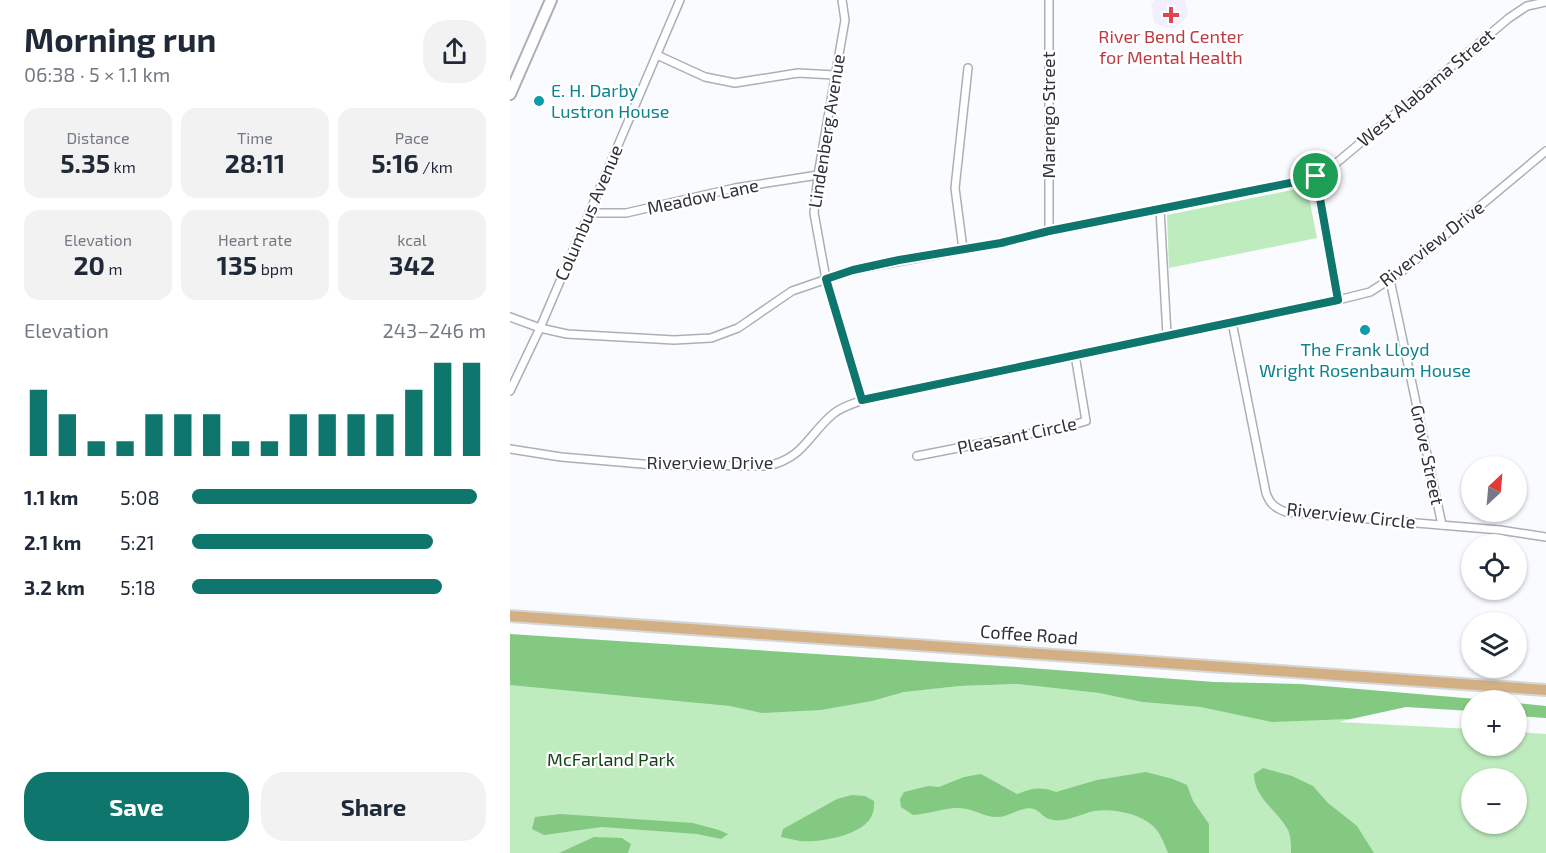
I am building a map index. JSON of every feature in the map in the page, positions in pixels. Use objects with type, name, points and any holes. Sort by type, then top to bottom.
[{"type":"main road","name":"Coffee Road","points":[[510,616],[1546,690]]},
{"type":"street","points":[[510,94],[550,0]]},
{"type":"street","name":"Columbus Avenue","points":[[510,391],[540,328],[680,0]]},
{"type":"street","name":"Lindenberg Avenue","points":[[842,0],[845,20],[813,213],[826,279],[862,400]]},
{"type":"street","name":"Marengo Street","points":[[1049,0],[1049,231]]},
{"type":"street","name":"West Alabama Street","points":[[510,316],[540,328],[567,333],[674,340],[711,338],[738,328],[792,291],[876,265],[1001,243],[1049,231],[1305,180],[1334,165],[1509,18],[1527,6],[1546,2]]},
{"type":"street","points":[[657,56],[705,77],[735,83],[798,73],[835,75]]},
{"type":"street","points":[[963,249],[956,188],[968,68]]},
{"type":"street","name":"Riverview Drive","points":[[510,449],[561,457],[654,465],[767,466],[785,461],[793,457],[831,415],[839,409],[862,400],[1370,292],[1390,280],[1546,151]]},
{"type":"street","name":"Meadow Lane","points":[[589,213],[626,213],[735,188],[818,175]]},
{"type":"street","points":[[1316,176],[1338,300]]},
{"type":"street","points":[[1160,209],[1167,335]]},
{"type":"street","name":"Grove Street","points":[[1390,280],[1442,525]]},
{"type":"street","name":"Riverview Circle","points":[[1232,322],[1266,493],[1269,502],[1276,508],[1295,513],[1500,530],[1546,537]]},
{"type":"street","name":"Pleasant Circle","points":[[917,456],[1086,421],[1075,356]]},
{"type":"shaded area","name":"River Bend Center for Mental Health","points":[[1155,0],[1185,0],[1188,16],[1173,29],[1154,23],[1151,4]]},
{"type":"green space","points":[[1307,187],[1317,238],[1169,268],[1167,215]]},
{"type":"green space","points":[[510,634],[1214,682],[1300,684],[1461,698],[1461,710],[1406,707],[1351,719],[1272,722],[1200,707],[1142,702],[1099,693],[1017,684],[960,686],[904,692],[872,701],[821,710],[762,713],[730,706],[510,685]]},
{"type":"green space","name":"McFarland Park","points":[[510,659],[920,690],[1017,684],[1100,693],[1142,702],[1200,707],[1235,714],[1314,720],[1351,719],[1339,722],[1461,728],[1461,756],[1527,756],[1527,733],[1546,734],[1546,853],[510,853]]},
{"type":"green space","points":[[1527,704],[1546,706],[1546,718],[1527,717]]},
{"type":"green space","points":[[1263,768],[1292,776],[1313,786],[1328,803],[1357,826],[1374,853],[1291,853],[1288,830],[1262,797],[1255,782],[1254,774]]},
{"type":"green space","points":[[1146,772],[1187,785],[1193,801],[1209,824],[1209,853],[1168,853],[1160,834],[1152,825],[1140,817],[1116,811],[1094,811],[1054,820],[1030,808],[999,817],[959,808],[913,815],[901,807],[900,799],[904,792],[928,786],[939,787],[964,777],[981,774],[1017,794],[1036,789],[1056,792],[1097,780]]},
{"type":"green space","points":[[852,795],[865,796],[874,801],[872,815],[868,822],[860,828],[851,833],[818,841],[800,841],[781,837],[783,829],[837,799]]},
{"type":"green space","points":[[560,814],[693,823],[728,834],[721,839],[697,834],[602,827],[544,835],[532,829],[535,817]]},
{"type":"green space","points":[[594,837],[622,838],[631,844],[628,853],[559,853]]},
{"type":"place","name":"River Bend Center for Mental Health","points":[[1171,15]]},
{"type":"place","name":"E. H. Darby Lustron House","points":[[539,101]]},
{"type":"place","name":"The Frank Lloyd Wright Rosenbaum House","points":[[1365,330]]},
{"type":"route","points":[[1316,176],[1338,300],[862,400],[826,279],[853,270],[899,260],[1001,243],[1316,176]]}]
